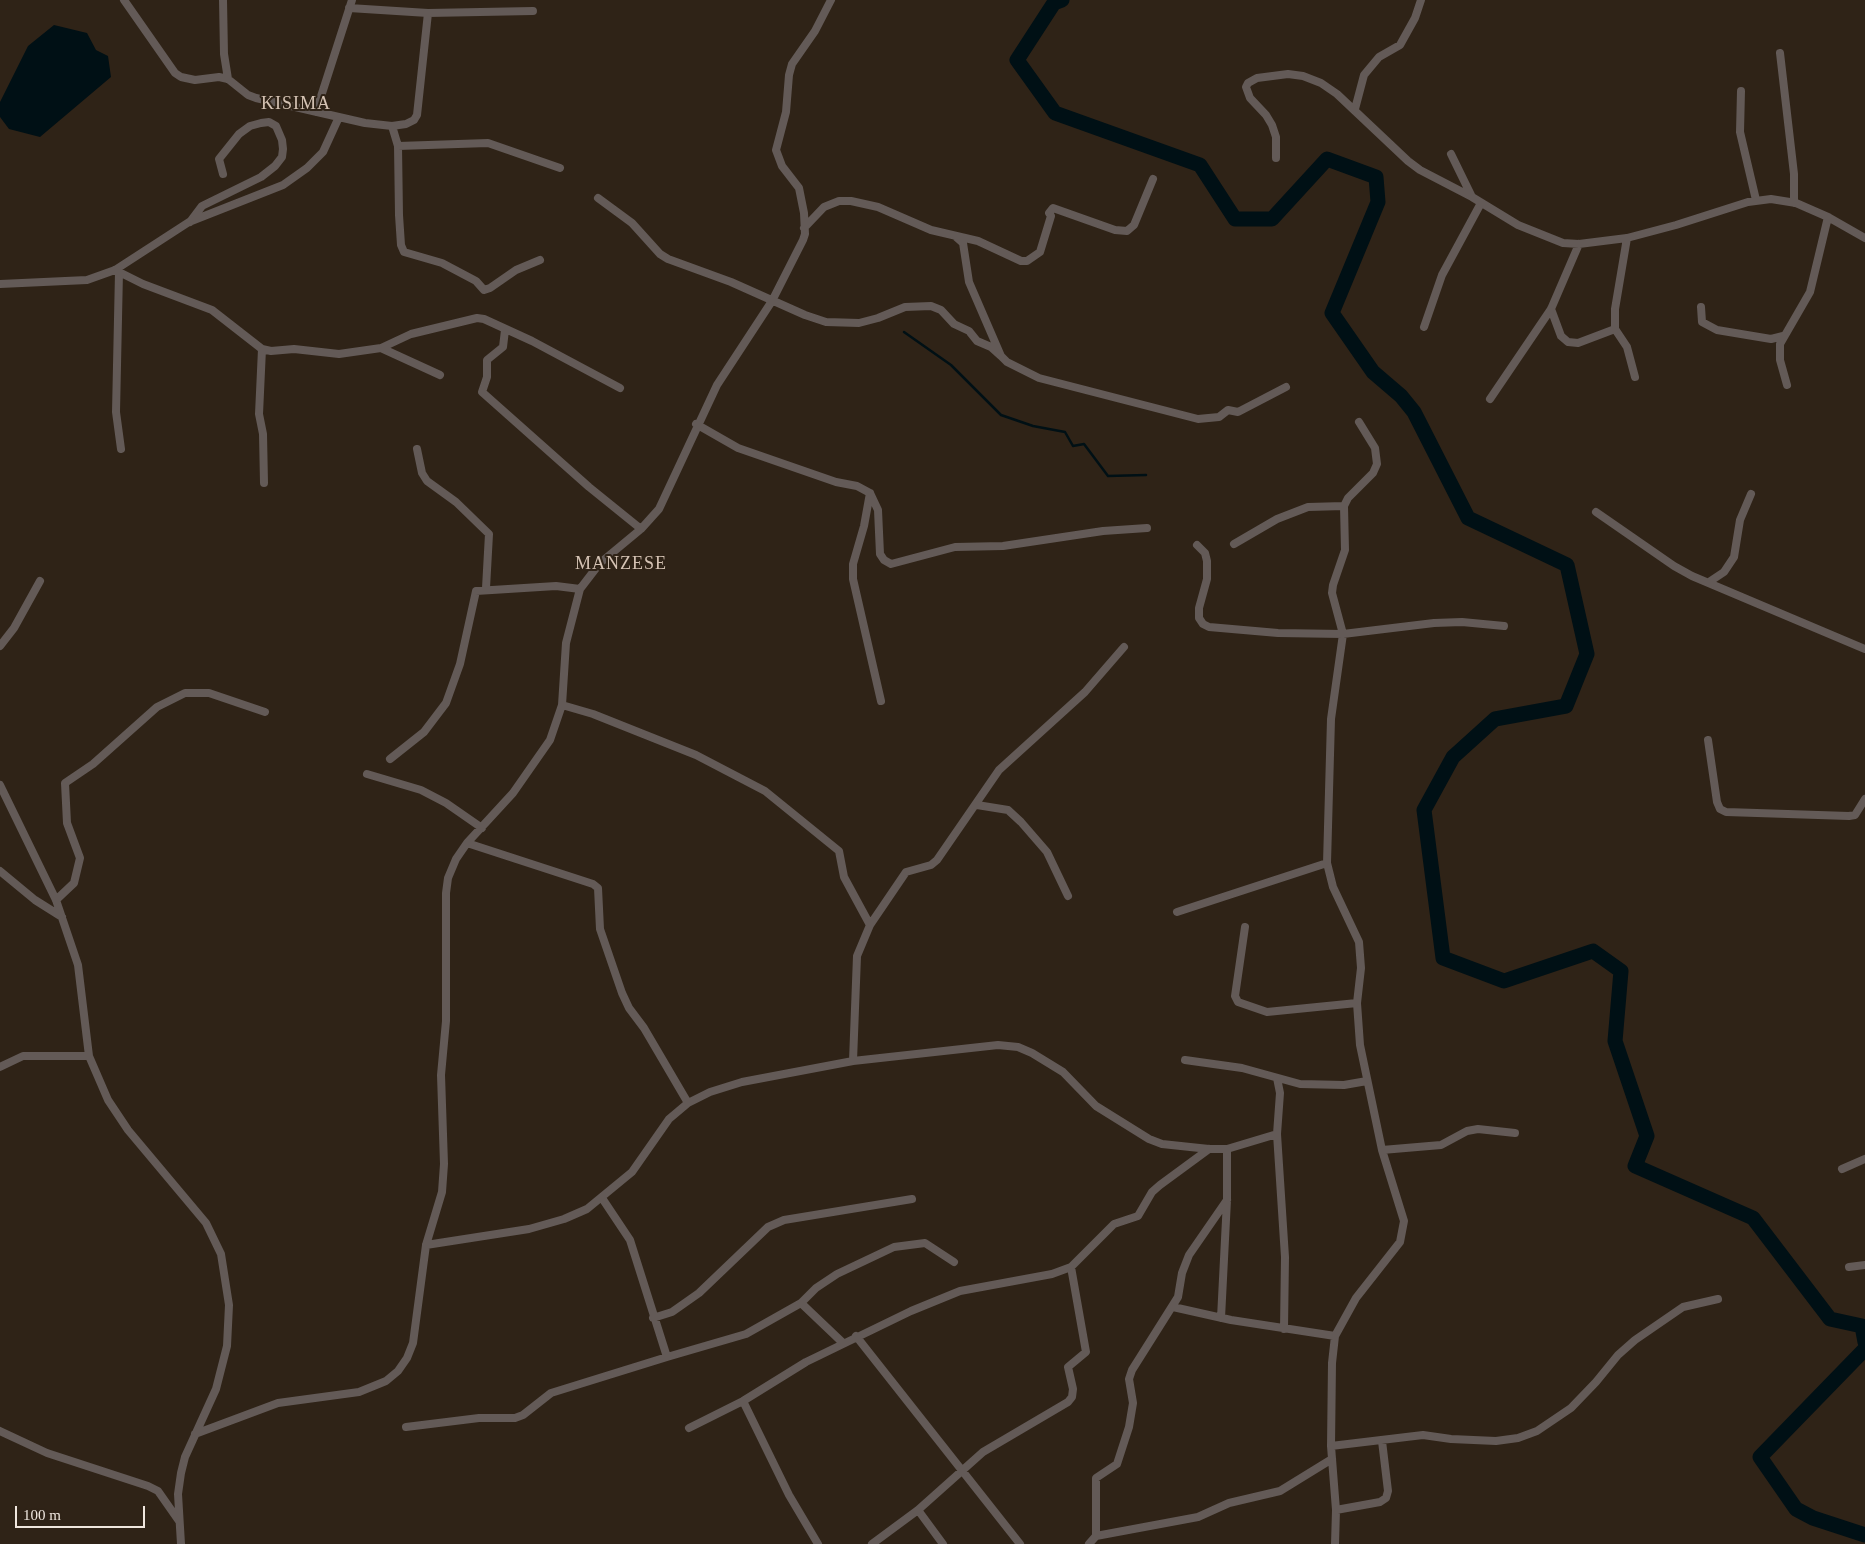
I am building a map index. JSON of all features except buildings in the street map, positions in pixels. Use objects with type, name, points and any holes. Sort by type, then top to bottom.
[{"type":"street","points":[[124,0],[175,73],[195,80],[228,79],[248,95],[256,98],[340,118],[392,126],[406,124],[414,120],[417,115],[428,13]]},
{"type":"street","points":[[223,0],[224,54],[228,79]]},
{"type":"street","points":[[316,112],[352,0]]},
{"type":"street","points":[[194,1434],[278,1403],[359,1392],[386,1381],[398,1371],[408,1358],[413,1343],[426,1245],[442,1192],[444,1164],[441,1075],[446,1012],[446,893],[448,878],[456,859],[467,843],[513,793],[550,740],[562,705],[566,643],[580,588],[600,563],[641,529],[659,509],[696,424],[717,385],[772,301],[803,240],[804,213],[799,188],[782,166],[777,155],[777,145],[786,112],[789,75],[792,64],[815,31],[831,0]]},
{"type":"street","points":[[1355,109],[1364,75],[1379,57],[1400,45],[1415,18],[1421,0]]},
{"type":"street","points":[[349,8],[428,13],[533,12]]},
{"type":"street","points":[[1780,53],[1794,174],[1794,202]]},
{"type":"street","points":[[1276,158],[1276,137],[1272,125],[1266,115],[1250,98],[1246,87],[1248,83],[1278,75],[1304,76],[1321,83],[1355,109],[1408,161],[1440,182],[1472,197],[1540,235],[1563,243],[1580,244],[1627,238],[1756,200],[1771,199],[1794,202],[1828,217],[1865,238]]},
{"type":"street","points":[[1741,90],[1740,132],[1756,200]]},
{"type":"street","points":[[0,284],[87,280],[117,271],[189,222],[249,200],[291,179],[307,168],[323,152],[340,118]]},
{"type":"street","points":[[189,222],[202,206],[261,177],[275,166],[282,157],[283,149],[282,140],[276,126],[269,122],[262,123],[250,126],[239,134],[220,159],[223,174]]},
{"type":"street","points":[[392,126],[398,146],[398,215],[401,246],[404,252],[442,263],[476,281],[484,290],[516,270],[540,260]]},
{"type":"street","points":[[398,146],[488,143],[560,168]]},
{"type":"street","points":[[1451,154],[1472,197]]},
{"type":"street","points":[[804,228],[824,207],[839,201],[851,201],[878,207],[931,230],[978,241],[1021,261],[1027,261],[1040,252],[1051,216],[1049,213],[1053,208],[1116,230],[1127,231],[1134,225],[1153,180]]},
{"type":"street","points":[[598,198],[632,223],[660,254],[668,259],[731,282],[772,301],[826,322],[841,324],[858,323],[878,318],[905,307],[931,306],[941,310],[954,324],[969,331],[977,341],[991,347],[1007,362],[1023,370],[1056,383],[1144,403],[1198,419],[1219,417],[1228,410],[1238,412],[1286,387]]},
{"type":"street","points":[[1424,327],[1442,275],[1481,203]]},
{"type":"street","points":[[1787,386],[1780,360],[1780,344],[1810,292],[1828,217]]},
{"type":"street","points":[[954,235],[963,243],[969,282],[1002,356]]},
{"type":"street","points":[[1627,238],[1615,309],[1615,329],[1627,347],[1635,377]]},
{"type":"street","points":[[1490,399],[1551,309],[1580,244]]},
{"type":"street","points":[[117,271],[143,284],[212,310],[262,349],[270,352],[294,349],[340,354],[381,348],[411,334],[477,318],[484,319],[532,341],[620,388]]},
{"type":"street","points":[[117,271],[116,412],[121,449]]},
{"type":"street","points":[[1700,307],[1702,322],[1717,330],[1771,338],[1783,336]]},
{"type":"street","points":[[1551,309],[1561,336],[1568,342],[1578,343],[1615,329]]},
{"type":"street","points":[[505,330],[503,347],[487,360],[487,377],[482,392],[589,487],[641,529]]},
{"type":"street","points":[[381,348],[440,375]]},
{"type":"street","points":[[262,349],[259,414],[263,434],[264,483]]},
{"type":"street","points":[[1335,1544],[1336,1510],[1331,1446],[1332,1363],[1335,1336],[1344,1316],[1400,1242],[1404,1221],[1382,1150],[1360,1045],[1357,1003],[1361,968],[1360,948],[1334,888],[1327,863],[1331,719],[1343,634],[1332,593],[1345,550],[1344,506],[1348,498],[1374,473],[1377,464],[1375,448],[1358,422]]},
{"type":"street","points":[[696,424],[738,448],[836,482],[856,486],[870,493],[878,510],[880,554],[884,560],[891,564],[955,547],[1003,546],[1103,531],[1148,528]]},
{"type":"street","points":[[417,448],[422,473],[427,481],[456,502],[489,534],[486,588]]},
{"type":"street","points":[[870,493],[864,526],[853,564],[853,579],[881,701]]},
{"type":"street","points":[[1709,582],[1724,572],[1734,557],[1740,520],[1750,494]]},
{"type":"street","points":[[1234,544],[1277,519],[1308,507],[1344,506]]},
{"type":"street","points":[[1596,512],[1674,566],[1865,649]]},
{"type":"street","points":[[1197,545],[1205,553],[1207,561],[1207,578],[1199,608],[1199,618],[1203,624],[1209,627],[1278,633],[1343,634],[1434,623],[1462,622],[1504,626]]},
{"type":"street","points":[[0,646],[14,628],[40,581]]},
{"type":"street","points":[[390,758],[424,732],[446,703],[460,664],[476,590],[556,586],[580,588]]},
{"type":"street","points":[[852,1061],[857,956],[870,925],[906,872],[931,865],[937,860],[1000,770],[1085,692],[1124,647]]},
{"type":"street","points":[[56,900],[74,884],[80,858],[68,823],[65,783],[93,764],[157,707],[185,693],[209,693],[265,712]]},
{"type":"street","points":[[562,705],[593,714],[696,755],[765,790],[840,851],[844,877],[870,925]]},
{"type":"street","points":[[1708,740],[1717,802],[1720,809],[1726,812],[1849,816],[1855,815],[1865,800]]},
{"type":"street","points":[[367,774],[421,790],[446,803],[482,828]]},
{"type":"street","points":[[0,785],[56,900],[78,965],[89,1056],[108,1100],[123,1122],[206,1223],[221,1254],[230,1305],[227,1346],[216,1388],[194,1434],[181,1473],[179,1521],[181,1544]]},
{"type":"street","points":[[977,805],[1008,810],[1021,822],[1047,852],[1068,896]]},
{"type":"street","points":[[467,843],[593,884],[598,888],[600,929],[628,1008],[644,1028],[688,1103]]},
{"type":"street","points":[[1177,912],[1327,863]]},
{"type":"street","points":[[0,871],[35,900],[62,918]]},
{"type":"street","points":[[1245,927],[1235,996],[1238,1002],[1267,1012],[1357,1003]]},
{"type":"street","points":[[426,1245],[529,1229],[564,1219],[587,1209],[632,1172],[669,1119],[688,1103],[710,1092],[742,1082],[852,1061],[998,1044],[1018,1047],[1032,1053],[1063,1072],[1096,1106],[1149,1139],[1180,1147],[1227,1149],[1277,1134]]},
{"type":"street","points":[[0,1067],[23,1056],[89,1056]]},
{"type":"street","points":[[1185,1060],[1242,1068],[1300,1084],[1344,1085],[1367,1081]]},
{"type":"street","points":[[1277,1078],[1280,1093],[1277,1134],[1284,1257],[1284,1329]]},
{"type":"street","points":[[1382,1150],[1441,1145],[1467,1131],[1478,1129],[1515,1133]]},
{"type":"street","points":[[689,1428],[743,1401],[774,1380],[856,1336],[960,1291],[1052,1274],[1071,1267],[1114,1224],[1138,1216],[1152,1192],[1209,1149]]},
{"type":"street","points":[[1221,1318],[1228,1200],[1227,1149]]},
{"type":"street","points":[[1842,1170],[1865,1159]]},
{"type":"street","points":[[602,1198],[630,1240],[644,1281],[653,1318],[667,1356]]},
{"type":"street","points":[[653,1318],[672,1312],[699,1293],[757,1235],[768,1227],[784,1220],[912,1199]]},
{"type":"street","points":[[1096,1536],[1096,1478],[1117,1464],[1131,1413],[1129,1379],[1132,1370],[1178,1297],[1182,1273],[1189,1255],[1228,1200]]},
{"type":"street","points":[[406,1427],[479,1418],[515,1418],[523,1416],[551,1393],[667,1356],[746,1334],[801,1303],[816,1288],[837,1274],[903,1245],[925,1243],[954,1262]]},
{"type":"street","points":[[1849,1267],[1865,1265]]},
{"type":"street","points":[[872,1544],[918,1510],[983,1452],[1068,1402],[1072,1397],[1073,1389],[1068,1367],[1086,1352],[1071,1267]]},
{"type":"street","points":[[1331,1446],[1424,1435],[1451,1439],[1496,1441],[1518,1438],[1537,1431],[1571,1408],[1618,1355],[1635,1340],[1683,1307],[1718,1299]]},
{"type":"street","points":[[801,1303],[844,1343]]},
{"type":"street","points":[[1172,1307],[1221,1318],[1335,1336]]},
{"type":"street","points":[[856,1336],[927,1428],[963,1468],[1020,1544]]},
{"type":"street","points":[[743,1401],[789,1494],[818,1544]]},
{"type":"street","points":[[1,1430],[47,1453],[158,1491],[179,1521]]},
{"type":"street","points":[[1336,1510],[1380,1502],[1386,1498],[1388,1491],[1382,1441]]},
{"type":"street","points":[[1089,1544],[1096,1536],[1198,1518],[1229,1503],[1280,1491],[1332,1459]]},
{"type":"street","points":[[918,1510],[943,1544]]},
{"type":"shaded area","points":[[54,25],[87,33],[96,50],[108,56],[111,77],[40,137],[9,129],[0,117],[0,102],[28,46]]},
{"type":"waterway","points":[[1062,0],[1054,3],[1017,60],[1055,113],[1200,165],[1235,219],[1272,219],[1327,159],[1376,177],[1378,202],[1332,313],[1373,372],[1401,396],[1414,412],[1468,518],[1567,565],[1587,654],[1566,706],[1495,719],[1453,757],[1424,810],[1443,958],[1504,981],[1593,951],[1621,971],[1615,1041],[1647,1136],[1635,1166],[1753,1218],[1830,1319],[1862,1326],[1865,1342]]},
{"type":"waterway","points":[[904,332],[951,365],[1001,415],[1033,426],[1065,432],[1073,446],[1084,444],[1108,476],[1146,475]]},
{"type":"waterway","points":[[1865,1349],[1760,1457],[1796,1509],[1813,1518],[1865,1535]]},
{"type":"district","name":"KISIMA","points":[[296,104]]},
{"type":"district","name":"MANZESE","points":[[621,564]]}]
